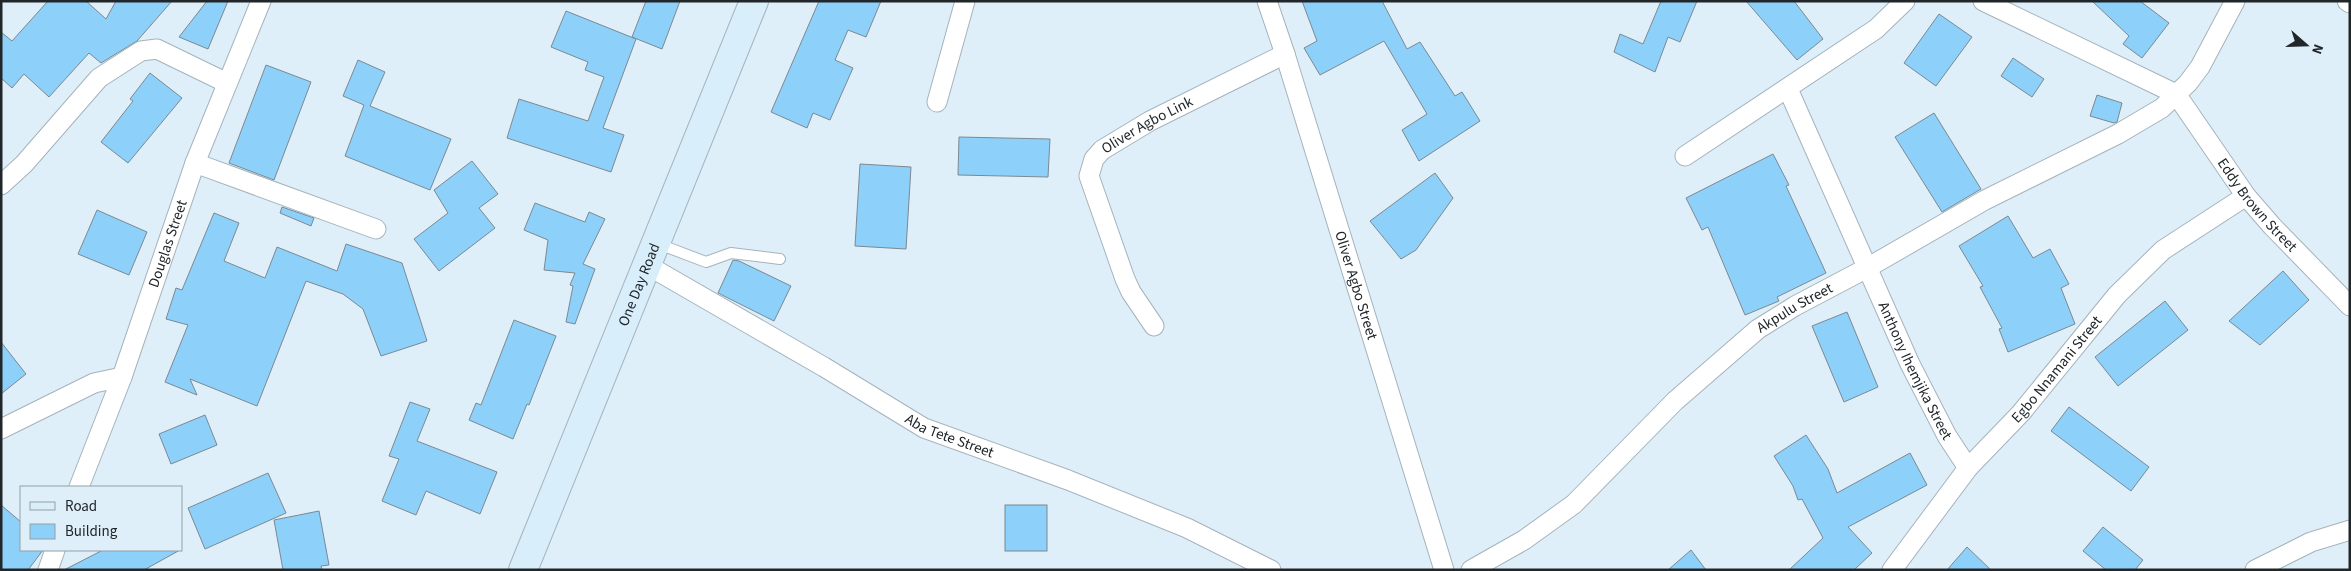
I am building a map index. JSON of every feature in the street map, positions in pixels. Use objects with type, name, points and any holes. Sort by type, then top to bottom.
[{"type":"main road","name":"One Day Road","points":[[523,570],[754,1]]},
{"type":"street","name":"Douglas Street","points":[[79,486],[122,377],[195,163],[261,1]]},
{"type":"street","points":[[937,102],[965,1]]},
{"type":"street","name":"Oliver Agbo Street","points":[[1267,1],[1444,570]]},
{"type":"street","points":[[1686,156],[1876,29],[1905,1]]},
{"type":"street","name":"Eddy Brown Street","points":[[1983,1],[2176,94],[2246,196],[2272,226],[2350,306]]},
{"type":"street","points":[[2176,94],[2188,83],[2200,67],[2235,1]]},
{"type":"street","points":[[1,185],[24,164],[98,78],[140,51],[157,49],[227,83]]},
{"type":"street","name":"Oliver Agbo Link","points":[[1154,326],[1131,292],[1125,279],[1089,176],[1094,159],[1102,150],[1150,121],[1285,54]]},
{"type":"street","name":"Anthony Ihemjika Street","points":[[1788,89],[1914,372],[1947,436],[1968,468]]},
{"type":"street","name":"Akpulu Street","points":[[1471,570],[1524,540],[1574,504],[1675,401],[1758,329],[1795,306],[1867,268],[1985,200],[2118,134],[2162,108],[2176,94]]},
{"type":"street","points":[[195,163],[376,229]]},
{"type":"street","name":"Egbo Nnamani Street","points":[[1892,570],[1968,468],[2021,413],[2129,283],[2163,250],[2246,196]]},
{"type":"street","name":"Aba Tete Street","points":[[651,254],[824,367],[924,428],[1068,480],[1187,528],[1271,570]]},
{"type":"street","points":[[1,429],[94,383],[122,377]]},
{"type":"street","points":[[2255,570],[2311,542],[2350,530]]},
{"type":"street","points":[[48,570],[56,551]]},
{"type":"lane","points":[[651,254],[706,262],[731,253],[780,259]]},
{"type":"building","points":[[48,1],[86,1],[106,19],[116,1],[172,1],[137,41],[101,63],[89,53],[49,97],[24,74],[12,88],[1,78],[1,32],[12,41]]},
{"type":"building","points":[[207,1],[228,1],[208,49],[179,37]]},
{"type":"building","points":[[646,1],[680,1],[662,49],[632,37]]},
{"type":"building","points":[[819,1],[881,1],[866,37],[848,30],[835,60],[853,68],[830,120],[813,113],[807,128],[771,112]]},
{"type":"building","points":[[1302,1],[1382,1],[1407,49],[1420,42],[1455,96],[1462,92],[1480,121],[1419,161],[1402,130],[1427,114],[1384,41],[1320,75],[1304,48],[1317,41]]},
{"type":"building","points":[[1661,1],[1697,1],[1680,42],[1668,37],[1655,72],[1614,52],[1620,34],[1643,44]]},
{"type":"building","points":[[1746,1],[1794,1],[1823,39],[1797,60]]},
{"type":"building","points":[[2092,1],[2140,1],[2169,23],[2142,58],[2123,44],[2129,36]]},
{"type":"building","points":[[566,11],[636,39],[603,128],[624,135],[611,172],[507,138],[519,99],[588,121],[604,77],[585,70],[588,62],[551,47]]},
{"type":"building","points":[[1939,14],[1972,37],[1936,86],[1904,63]]},
{"type":"building","points":[[2013,58],[2044,79],[2032,97],[2001,76]]},
{"type":"building","points":[[358,60],[385,72],[370,106],[451,139],[430,190],[345,156],[364,105],[343,96]]},
{"type":"building","points":[[266,65],[311,82],[274,180],[229,163]]},
{"type":"building","points":[[150,73],[182,98],[128,163],[101,142],[133,101],[130,99]]},
{"type":"building","points":[[2097,95],[2122,103],[2117,122],[2114,123],[2090,116]]},
{"type":"building","points":[[1934,113],[1981,189],[1942,212],[1895,137]]},
{"type":"building","points":[[959,137],[1050,139],[1048,177],[958,175]]},
{"type":"building","points":[[1773,154],[1789,185],[1786,186],[1826,273],[1777,297],[1779,301],[1745,315],[1708,227],[1702,230],[1686,198]]},
{"type":"building","points":[[472,161],[498,194],[479,208],[495,228],[439,271],[414,239],[448,213],[434,190]]},
{"type":"building","points":[[860,164],[911,167],[906,249],[855,246]]},
{"type":"building","points":[[1435,173],[1453,198],[1416,250],[1401,259],[1370,221]]},
{"type":"building","points":[[535,203],[585,222],[589,212],[605,219],[583,264],[595,269],[575,324],[566,322],[573,286],[570,285],[575,273],[544,270],[548,240],[524,230]]},
{"type":"building","points":[[282,207],[314,218],[311,226],[280,213]]},
{"type":"building","points":[[97,210],[147,232],[129,275],[78,254]]},
{"type":"building","points":[[214,213],[239,223],[224,261],[265,278],[277,247],[337,271],[346,244],[402,263],[427,341],[381,356],[363,309],[343,294],[306,281],[257,406],[190,379],[197,395],[165,382],[188,325],[166,319],[176,288],[182,290]]},
{"type":"building","points":[[2008,216],[2033,258],[2050,249],[2069,284],[2061,288],[2075,324],[2008,352],[1999,329],[2002,328],[1980,287],[1983,286],[1959,246]]},
{"type":"building","points":[[733,260],[739,261],[791,286],[774,321],[718,293]]},
{"type":"building","points":[[2283,271],[2309,300],[2260,345],[2229,321]]},
{"type":"building","points":[[2165,301],[2188,330],[2118,386],[2095,357]]},
{"type":"building","points":[[1847,312],[1878,387],[1844,402],[1812,326]]},
{"type":"building","points":[[514,320],[556,336],[529,405],[527,404],[513,439],[469,420],[476,403],[481,405]]},
{"type":"building","points":[[1,342],[26,374],[1,394]]},
{"type":"building","points":[[410,402],[430,409],[417,441],[497,472],[480,514],[426,491],[416,515],[382,501],[399,459],[389,456]]},
{"type":"building","points":[[2069,407],[2149,467],[2131,491],[2051,431]]},
{"type":"building","points":[[205,415],[217,445],[171,464],[159,434]]},
{"type":"building","points":[[1806,435],[1828,469],[1837,493],[1910,453],[1927,485],[1848,527],[1872,553],[1854,570],[1789,570],[1823,538],[1802,499],[1798,500],[1793,486],[1774,456]]},
{"type":"building","points":[[268,473],[286,513],[205,549],[188,508]]},
{"type":"building","points":[[1,505],[20,521],[20,551],[42,551],[28,570],[1,570]]},
{"type":"building","points":[[1005,505],[1047,505],[1047,551],[1005,551]]},
{"type":"building","points":[[319,511],[329,565],[321,566],[322,570],[283,570],[274,520]]},
{"type":"building","points":[[2103,527],[2143,560],[2135,570],[2106,570],[2083,551]]},
{"type":"building","points":[[1967,547],[1991,570],[1947,570]]},
{"type":"building","points":[[1691,550],[1706,570],[1668,570]]},
{"type":"building","points":[[101,551],[178,551],[144,570],[64,570]]}]
